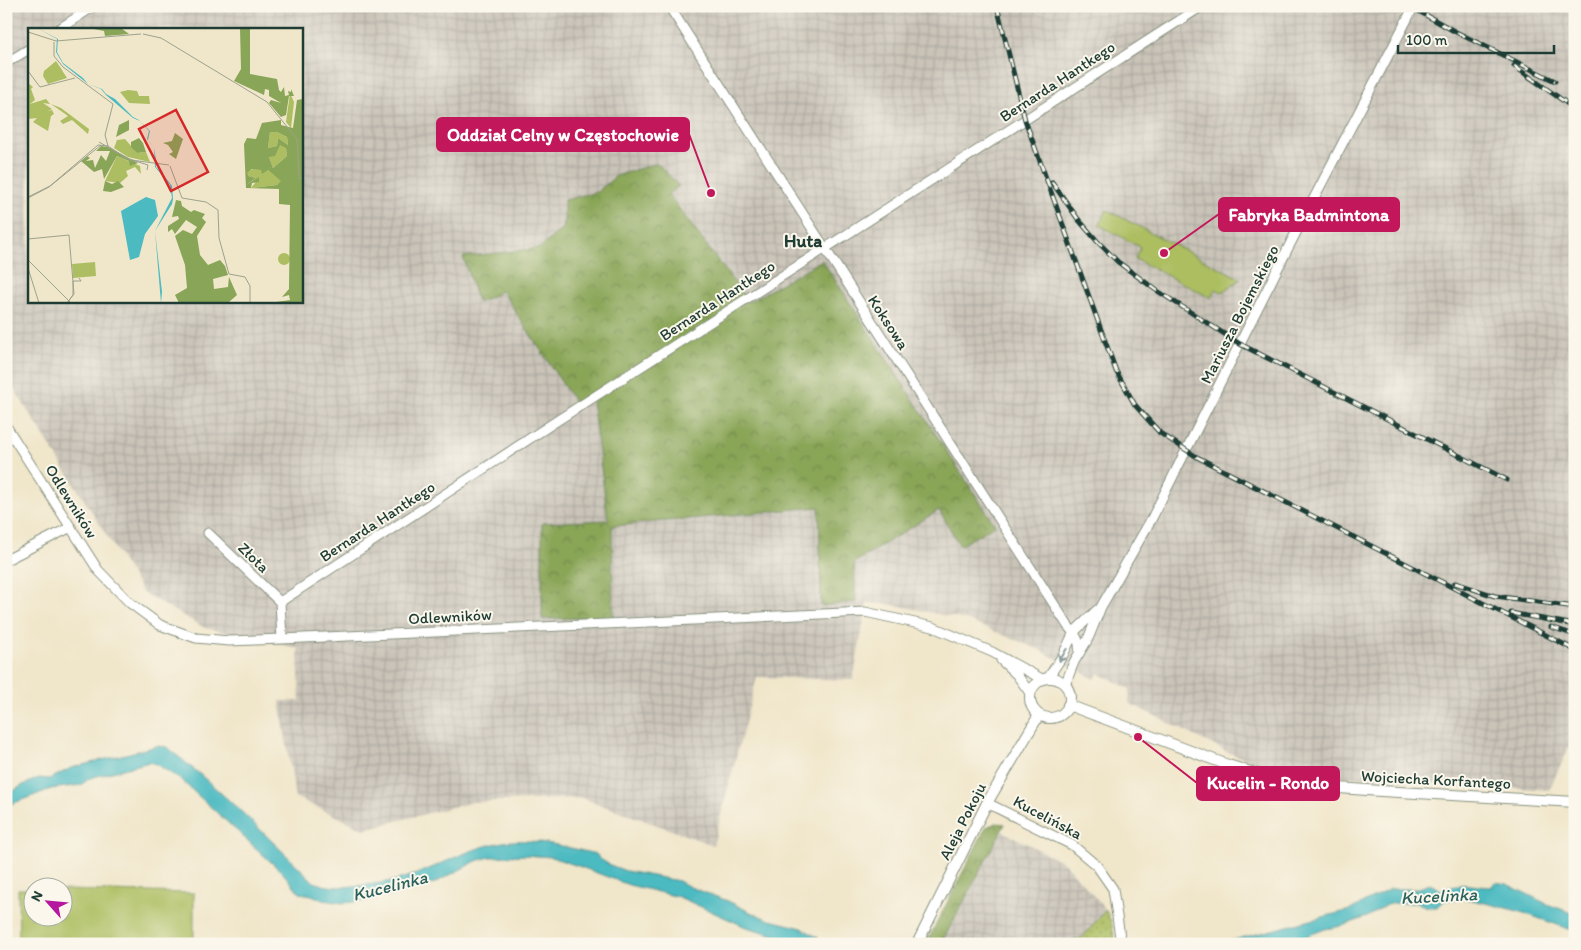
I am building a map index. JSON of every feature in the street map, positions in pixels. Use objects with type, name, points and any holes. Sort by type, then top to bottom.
[{"type":"street","points":[[61,28],[94,6]]},
{"type":"street","name":"Koksowa","points":[[669,6],[824,249],[1068,626],[1074,632],[1079,643],[1079,654]]},
{"type":"street","name":"Bernarda Hantkego","points":[[280,602],[555,422],[1202,6]]},
{"type":"street","name":"Mariusza Bojemskiego","points":[[1065,685],[1088,639],[1101,607],[1152,518],[1414,6]]},
{"type":"street","points":[[6,63],[28,49]]},
{"type":"street","name":"Odlewników","points":[[6,426],[98,570],[130,603],[160,626],[187,636],[229,641],[865,612],[933,627],[992,652],[1045,678]]},
{"type":"street","points":[[6,560],[71,527]]},
{"type":"street","name":"Złota","points":[[208,533],[280,602]]},
{"type":"street","points":[[280,602],[282,639]]},
{"type":"street","name":"Mariusza Bojemskiego","points":[[1045,678],[1063,655],[1074,632],[1101,607]]},
{"type":"street","name":"Odlewników","points":[[992,652],[1017,676],[1030,693]]},
{"type":"street","points":[[1045,678],[1060,681],[1065,685],[1070,696],[1068,705],[1063,713],[1051,718],[1039,715],[1031,705],[1030,693],[1033,687],[1045,678]]},
{"type":"street","name":"Wojciecha Korfantego","points":[[1068,705],[1228,765],[1283,782],[1310,786],[1381,791],[1575,802]]},
{"type":"street","name":"Aleja Pokoju","points":[[919,941],[987,803],[1039,715]]},
{"type":"street","name":"Kucelińska","points":[[987,803],[1072,845],[1097,866],[1113,889],[1120,939]]},
{"type":"shaded area","points":[[6,6],[1575,6],[1575,745],[1571,743],[1549,790],[1330,776],[1252,761],[1227,752],[1129,703],[1130,689],[1098,673],[1095,679],[1038,649],[966,620],[895,605],[867,603],[853,680],[757,677],[713,845],[582,798],[473,802],[364,829],[295,797],[280,701],[300,701],[298,648],[205,628],[143,593],[6,376]]},
{"type":"shaded area","points":[[1002,831],[1065,863],[1106,910],[1083,937],[1065,944],[941,944]]},
{"type":"green space","points":[[657,163],[679,186],[668,194],[749,302],[822,260],[995,525],[960,546],[939,510],[854,563],[856,602],[821,606],[819,507],[612,526],[613,617],[542,619],[542,523],[608,520],[591,393],[575,403],[502,291],[478,303],[463,257],[540,248],[564,227],[564,200],[597,192],[616,176]]},
{"type":"green space","points":[[1107,210],[1241,279],[1222,292],[1215,289],[1211,298],[1135,259],[1140,247],[1099,225]]},
{"type":"green space","points":[[996,823],[1005,824],[941,944],[939,944],[929,938],[986,827]]},
{"type":"green space","points":[[18,889],[22,889],[22,928],[72,928],[72,890],[194,893],[194,944],[19,944]]},
{"type":"green space","points":[[1106,910],[1112,925],[1115,944],[1065,944],[1083,937]]},
{"type":"water","name":"Kucelinka","points":[[157,746],[167,747],[203,777],[314,882],[319,884],[346,887],[388,882],[411,876],[488,845],[510,841],[535,842],[596,854],[610,865],[626,871],[679,881],[770,920],[802,928],[828,944],[797,944],[778,936],[746,927],[679,897],[629,885],[551,857],[524,855],[490,857],[476,861],[435,883],[395,894],[343,903],[323,900],[312,895],[300,893],[282,872],[180,779],[156,764],[149,762],[90,778],[81,785],[51,789],[6,806],[6,794],[39,778],[50,779],[71,768]]},
{"type":"water","name":"Kucelinka","points":[[1495,882],[1507,884],[1547,904],[1575,914],[1575,931],[1518,911],[1466,899],[1443,901],[1437,907],[1428,907],[1417,903],[1386,905],[1367,917],[1342,926],[1325,929],[1299,939],[1277,944],[1218,944],[1350,910],[1390,889],[1416,889],[1430,884],[1441,890],[1459,885],[1491,887]]},
{"type":"railway","points":[[997,6],[1025,120],[1116,371],[1135,405],[1160,433],[1197,457],[1575,650]]},
{"type":"railway","points":[[1410,6],[1454,31],[1555,81]]},
{"type":"railway","points":[[1514,66],[1575,109]]},
{"type":"railway","points":[[1052,182],[1078,219],[1098,242],[1118,262],[1156,290],[1240,344],[1507,480]]},
{"type":"railway","points":[[1455,583],[1495,596],[1575,607]]},
{"type":"railway","points":[[1511,613],[1575,625]]},
{"type":"railway","points":[[1551,627],[1575,635]]},
{"type":"place","name":"Oddział Celny w Częstochowie","points":[[711,193]]},
{"type":"place","name":"Fabryka Badmintona","points":[[1164,253]]},
{"type":"place","name":"Kucelin - Rondo","points":[[1138,737]]},
{"type":"district","name":"Huta","points":[[803,241]]}]
